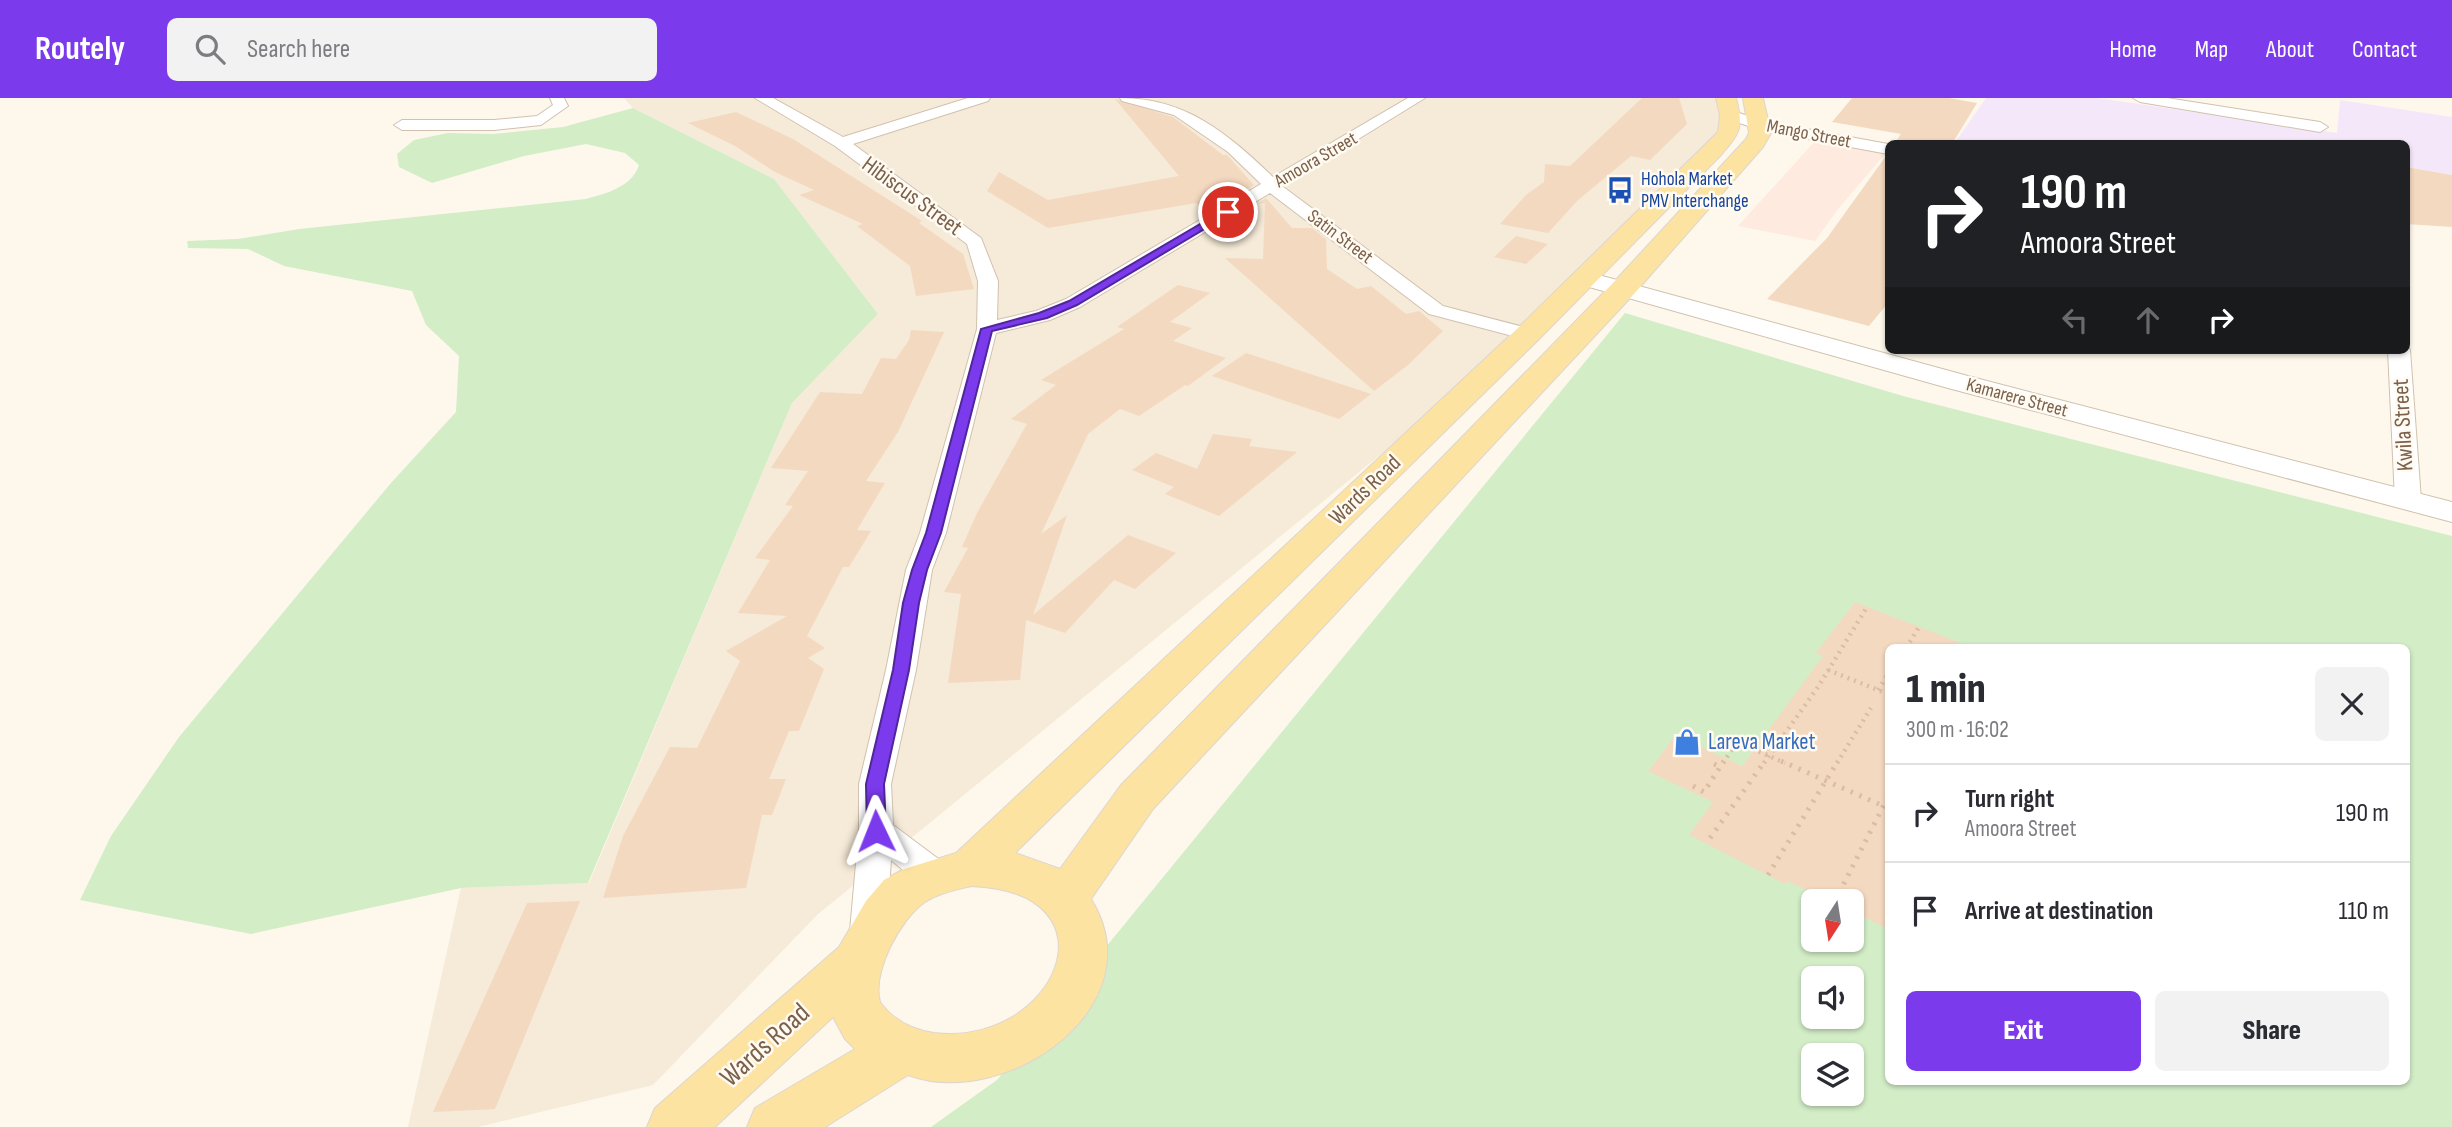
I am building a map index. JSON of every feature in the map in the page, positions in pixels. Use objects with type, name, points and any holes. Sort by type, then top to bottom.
[{"type":"main road","name":"Wards Road","points":[[954,872],[1528,334],[1729,133],[1742,109],[1760,134],[1755,142],[1623,289],[1137,797],[1065,899]]},
{"type":"main road","points":[[1015,870],[1034,876],[1065,899],[1079,922],[1084,948],[1079,977],[1063,1004],[1040,1029],[1008,1046],[972,1057],[935,1058],[902,1050],[882,1040],[866,1025],[855,1008],[849,989],[861,953],[893,904],[906,891],[954,872],[1015,870]]},
{"type":"main road","name":"Wards Road","points":[[675,1127],[861,953]]},
{"type":"main road","points":[[775,1127],[902,1050]]},
{"type":"street","points":[[402,125],[494,125],[541,120],[561,106],[557,98]]},
{"type":"street","name":"Hibiscus Street","points":[[762,98],[841,143],[975,242],[988,281],[987,329],[933,533],[919,570],[901,670],[875,784],[876,831],[861,953]]},
{"type":"street","points":[[841,143],[983,98]]},
{"type":"street","name":"Satin Street","points":[[1127,98],[1180,112],[1234,149],[1272,186],[1436,310],[1528,334]]},
{"type":"street","name":"Amoora Street","points":[[987,329],[1043,316],[1073,303],[1418,98]]},
{"type":"street","points":[[2140,98],[2302,117],[2320,127]]},
{"type":"street","name":"Mango Street","points":[[1742,109],[1885,148]]},
{"type":"street","name":"Kamarere Street","points":[[1584,278],[1945,378],[2452,512]]},
{"type":"street","name":"Kwila Street","points":[[2399,354],[2408,500]]},
{"type":"street","points":[[876,831],[954,872]]},
{"type":"path","points":[[1710,838],[1828,670],[1867,607]]},
{"type":"path","points":[[1908,644],[1919,627]]},
{"type":"path","points":[[1828,670],[1885,693]]},
{"type":"path","points":[[1878,690],[1885,679]]},
{"type":"path","points":[[1768,876],[1871,708]]},
{"type":"path","points":[[1693,786],[1704,792],[1737,742],[1885,807]]},
{"type":"path","points":[[1714,764],[1721,767]]},
{"type":"path","points":[[1842,889],[1885,809]]},
{"type":"shaded area","points":[[624,98],[1726,98],[1729,133],[1528,334],[817,915],[653,1085],[478,1127],[408,1127],[461,888],[589,883],[792,403],[878,314],[774,179],[633,108]]},
{"type":"shaded area","points":[[1986,98],[2098,98],[2337,133],[2340,100],[2452,117],[2452,175],[2410,168],[2410,140],[1957,140]]},
{"type":"shaded area","points":[[1817,139],[1885,154],[1838,209],[1815,241],[1738,226]]},
{"type":"green space","points":[[633,108],[774,179],[878,314],[792,403],[588,883],[461,888],[251,934],[80,900],[111,836],[179,737],[391,483],[456,412],[459,356],[426,325],[412,291],[284,266],[248,249],[188,248],[187,241],[238,239],[299,229],[594,197],[625,184],[636,173],[639,165],[625,153],[586,144],[524,156],[432,183],[399,167],[397,154],[414,140],[448,133],[493,134],[563,127]]},
{"type":"green space","points":[[1625,313],[1903,396],[2452,536],[2452,1127],[931,1127],[997,1080]]},
{"type":"building","points":[[1642,98],[1679,98],[1687,124],[1650,160],[1631,156],[1577,201],[1548,233],[1500,224],[1526,195],[1544,182],[1545,164],[1570,166]]},
{"type":"building","points":[[1852,98],[1949,98],[1977,103],[1954,140],[1897,140],[1901,134],[1832,122]]},
{"type":"building","points":[[1115,99],[1173,117],[1223,155],[1227,155],[1254,185],[1214,209],[1201,210],[1196,203],[1048,228],[987,191],[999,172],[1048,200],[1179,176]]},
{"type":"building","points":[[736,112],[793,139],[922,221],[919,223],[963,254],[974,289],[916,296],[910,266],[857,226],[863,224],[799,195],[814,190],[775,172],[735,146],[688,123]]},
{"type":"building","points":[[1885,157],[1885,307],[1869,326],[1767,299],[1827,238]]},
{"type":"building","points":[[2410,168],[2452,175],[2452,227],[2410,224]]},
{"type":"building","points":[[1266,198],[1292,228],[1312,228],[1326,239],[1327,269],[1357,289],[1371,286],[1406,314],[1419,311],[1443,331],[1408,365],[1374,391],[1225,258],[1263,259],[1265,203],[1257,204]]},
{"type":"building","points":[[1516,236],[1548,244],[1526,264],[1494,257]]},
{"type":"building","points":[[1178,285],[1210,293],[1170,322],[1192,328],[1173,341],[1226,358],[1188,386],[1185,385],[1139,416],[1120,409],[1088,434],[1041,534],[1067,515],[1033,615],[1128,535],[1176,553],[1135,589],[1114,580],[1065,633],[1026,620],[1020,680],[948,683],[961,594],[944,592],[968,548],[962,547],[977,513],[1027,424],[1011,419],[1056,385],[1041,380],[1124,329],[1117,327]]},
{"type":"building","points":[[911,330],[944,332],[898,432],[866,481],[885,483],[857,530],[871,531],[849,567],[843,567],[807,636],[825,648],[808,658],[824,669],[799,731],[789,731],[769,779],[786,779],[772,815],[762,815],[746,888],[603,898],[623,836],[670,747],[697,748],[740,661],[726,651],[787,616],[738,613],[770,560],[755,558],[793,506],[785,505],[808,471],[771,468],[820,392],[862,394],[881,358],[896,359],[909,340]]},
{"type":"building","points":[[1246,353],[1371,394],[1339,419],[1212,376]]},
{"type":"building","points":[[1213,434],[1252,439],[1249,446],[1297,452],[1219,516],[1165,494],[1174,487],[1132,470],[1156,453],[1197,469]]},
{"type":"building","points":[[1855,602],[1963,644],[1885,644],[1885,928],[1864,917],[1864,889],[1804,889],[1788,881],[1785,884],[1689,835],[1713,802],[1648,771],[1676,735],[1742,766],[1823,656],[1816,653]]},
{"type":"building","points":[[580,901],[495,1109],[433,1112],[527,903]]},
{"type":"place","name":"Hohola Market PMV Interchange","points":[[1620,190]]},
{"type":"place","name":"Lareva Market","points":[[1687,742]]},
{"type":"route","points":[[876,831],[875,784],[901,670],[911,603],[919,570],[933,533],[987,329],[1043,316],[1073,303],[1228,212]]}]
